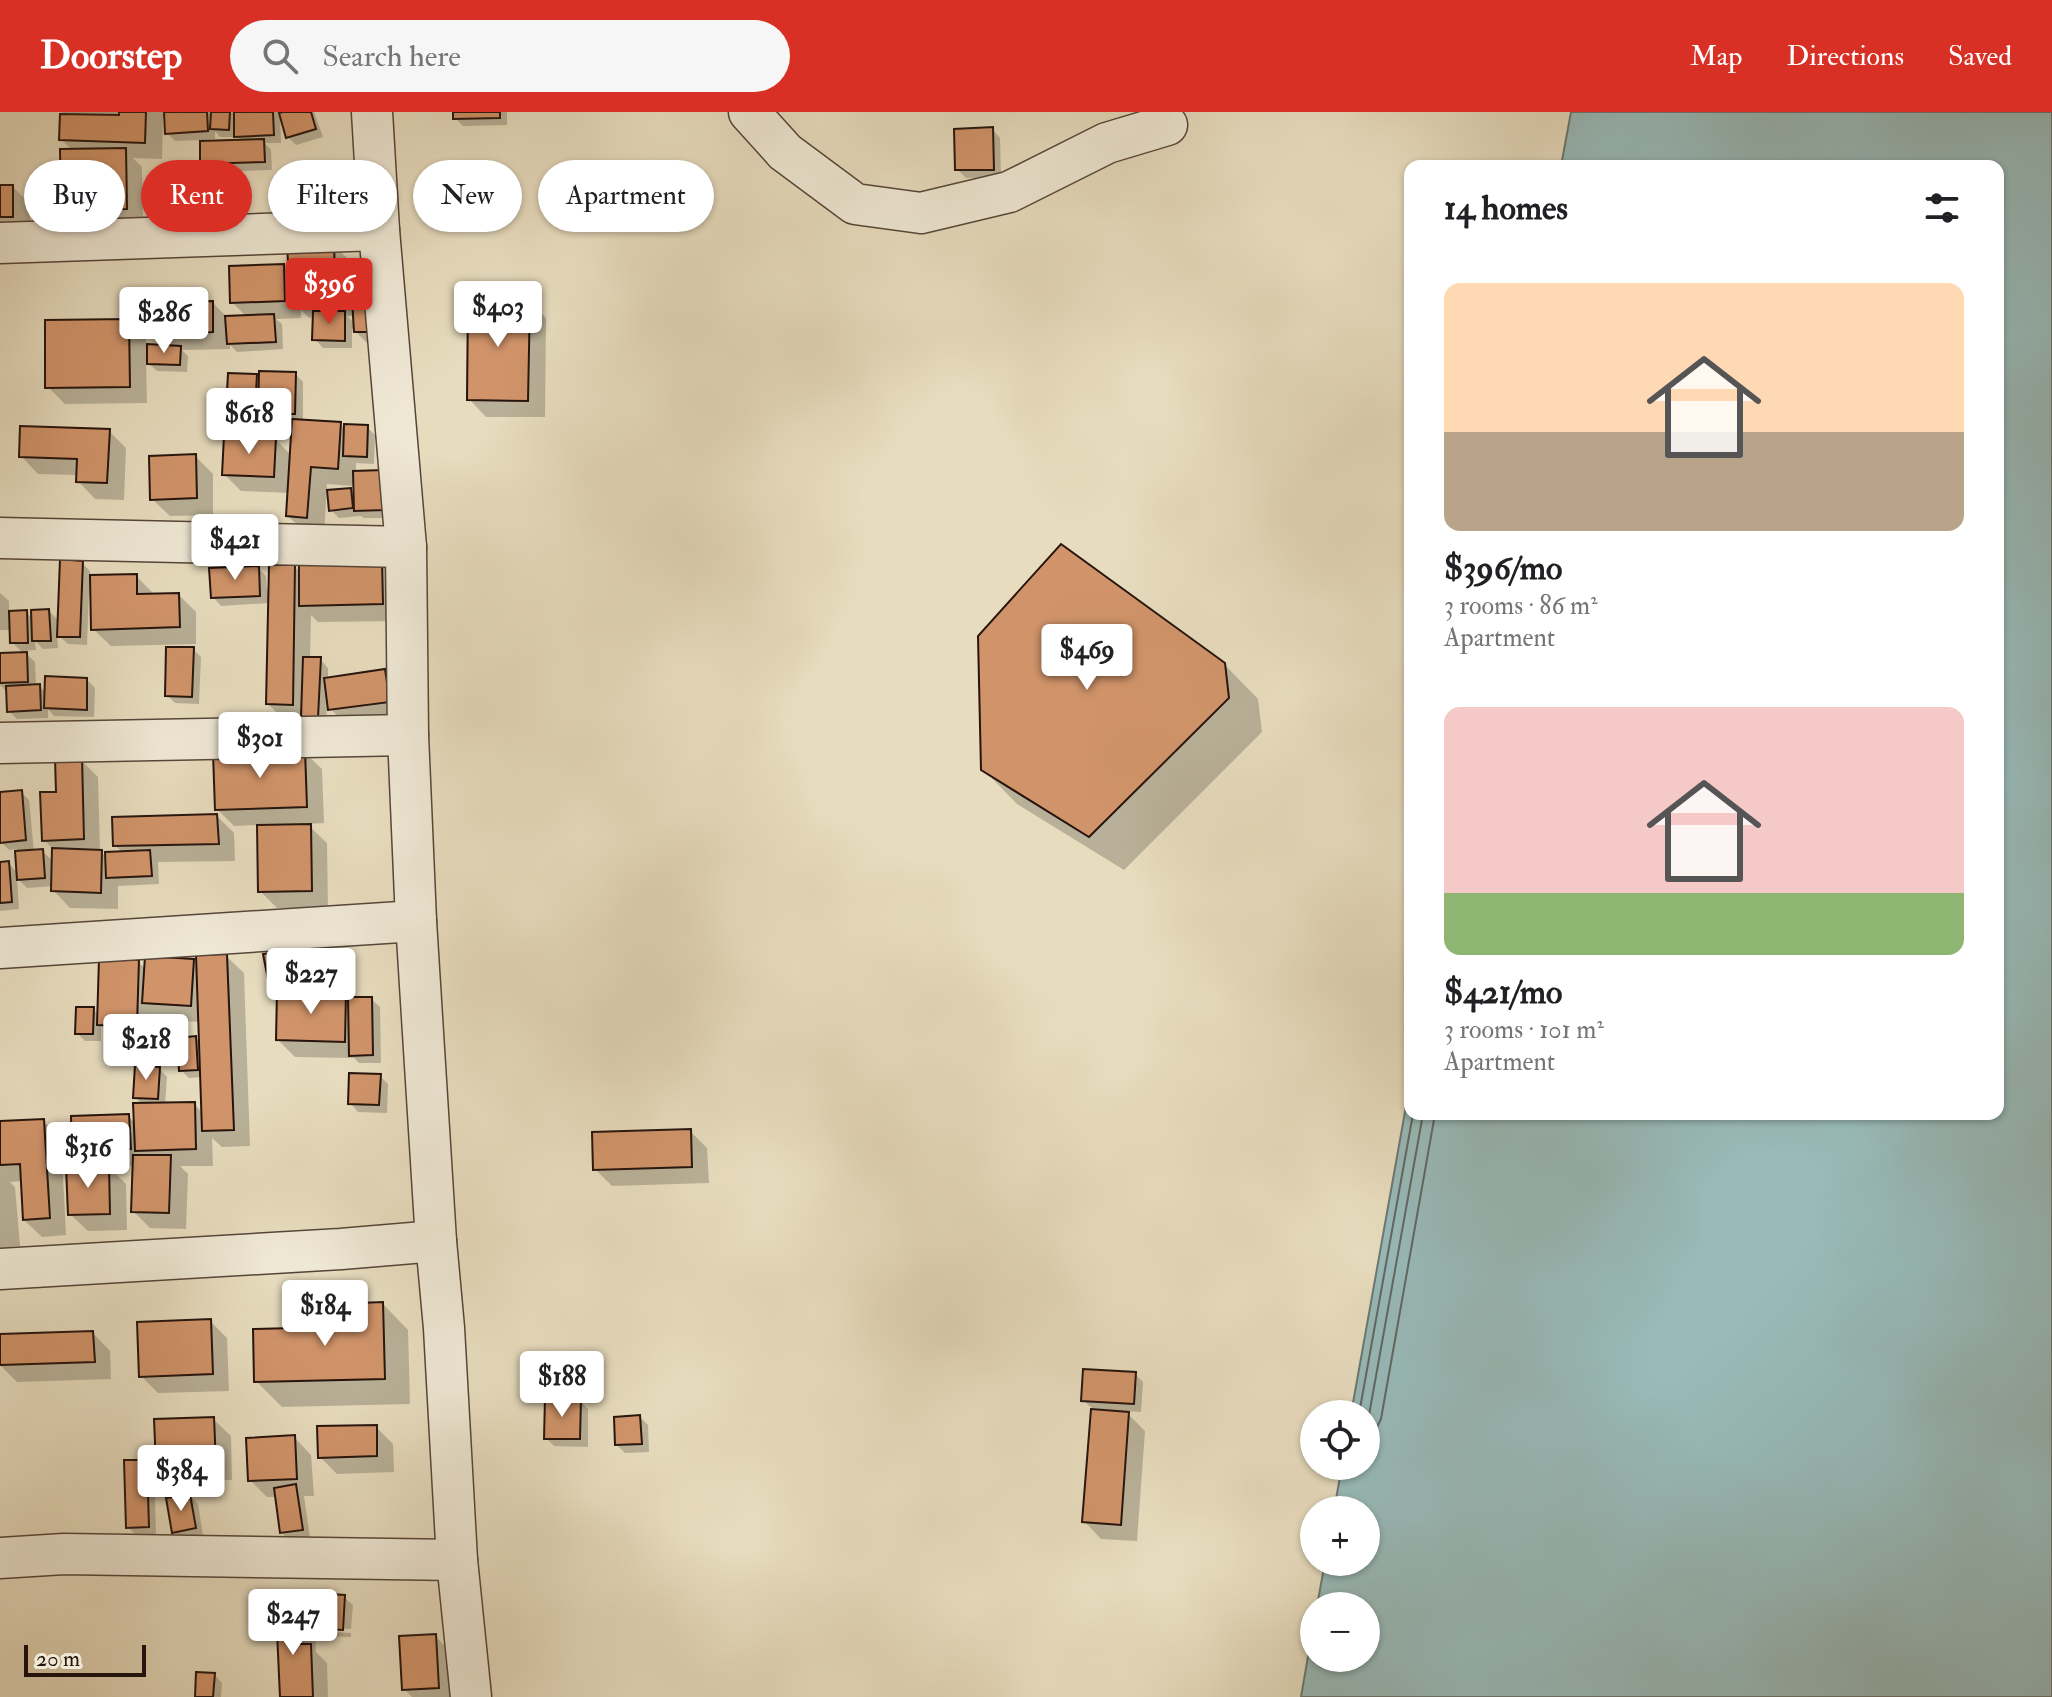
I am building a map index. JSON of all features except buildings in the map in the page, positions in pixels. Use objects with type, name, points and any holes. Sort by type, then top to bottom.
[{"type":"street","points":[[372,112],[375,160]]},
{"type":"street","points":[[749,112],[785,152],[855,204],[921,213],[1009,192],[1107,143],[1167,125]]},
{"type":"street","points":[[0,243],[321,232]]},
{"type":"street","points":[[379,232],[406,547],[408,735],[416,921],[457,1560],[471,1697]]},
{"type":"street","points":[[0,538],[406,547]]},
{"type":"street","points":[[0,743],[408,735]]},
{"type":"street","points":[[0,948],[416,921]]},
{"type":"street","points":[[0,1269],[436,1241]]},
{"type":"street","points":[[0,1558],[64,1554],[457,1560]]},
{"type":"water","points":[[1571,112],[2052,112],[2052,1697],[1301,1697],[1305,1672],[1380,1672],[1380,1592],[1320,1592],[1322,1576],[1380,1576],[1380,1496],[1337,1496],[1339,1480],[1380,1480],[1380,1400],[1354,1400],[1404,1118],[1404,1120],[2004,1120],[2004,160],[1562,160]]}]
